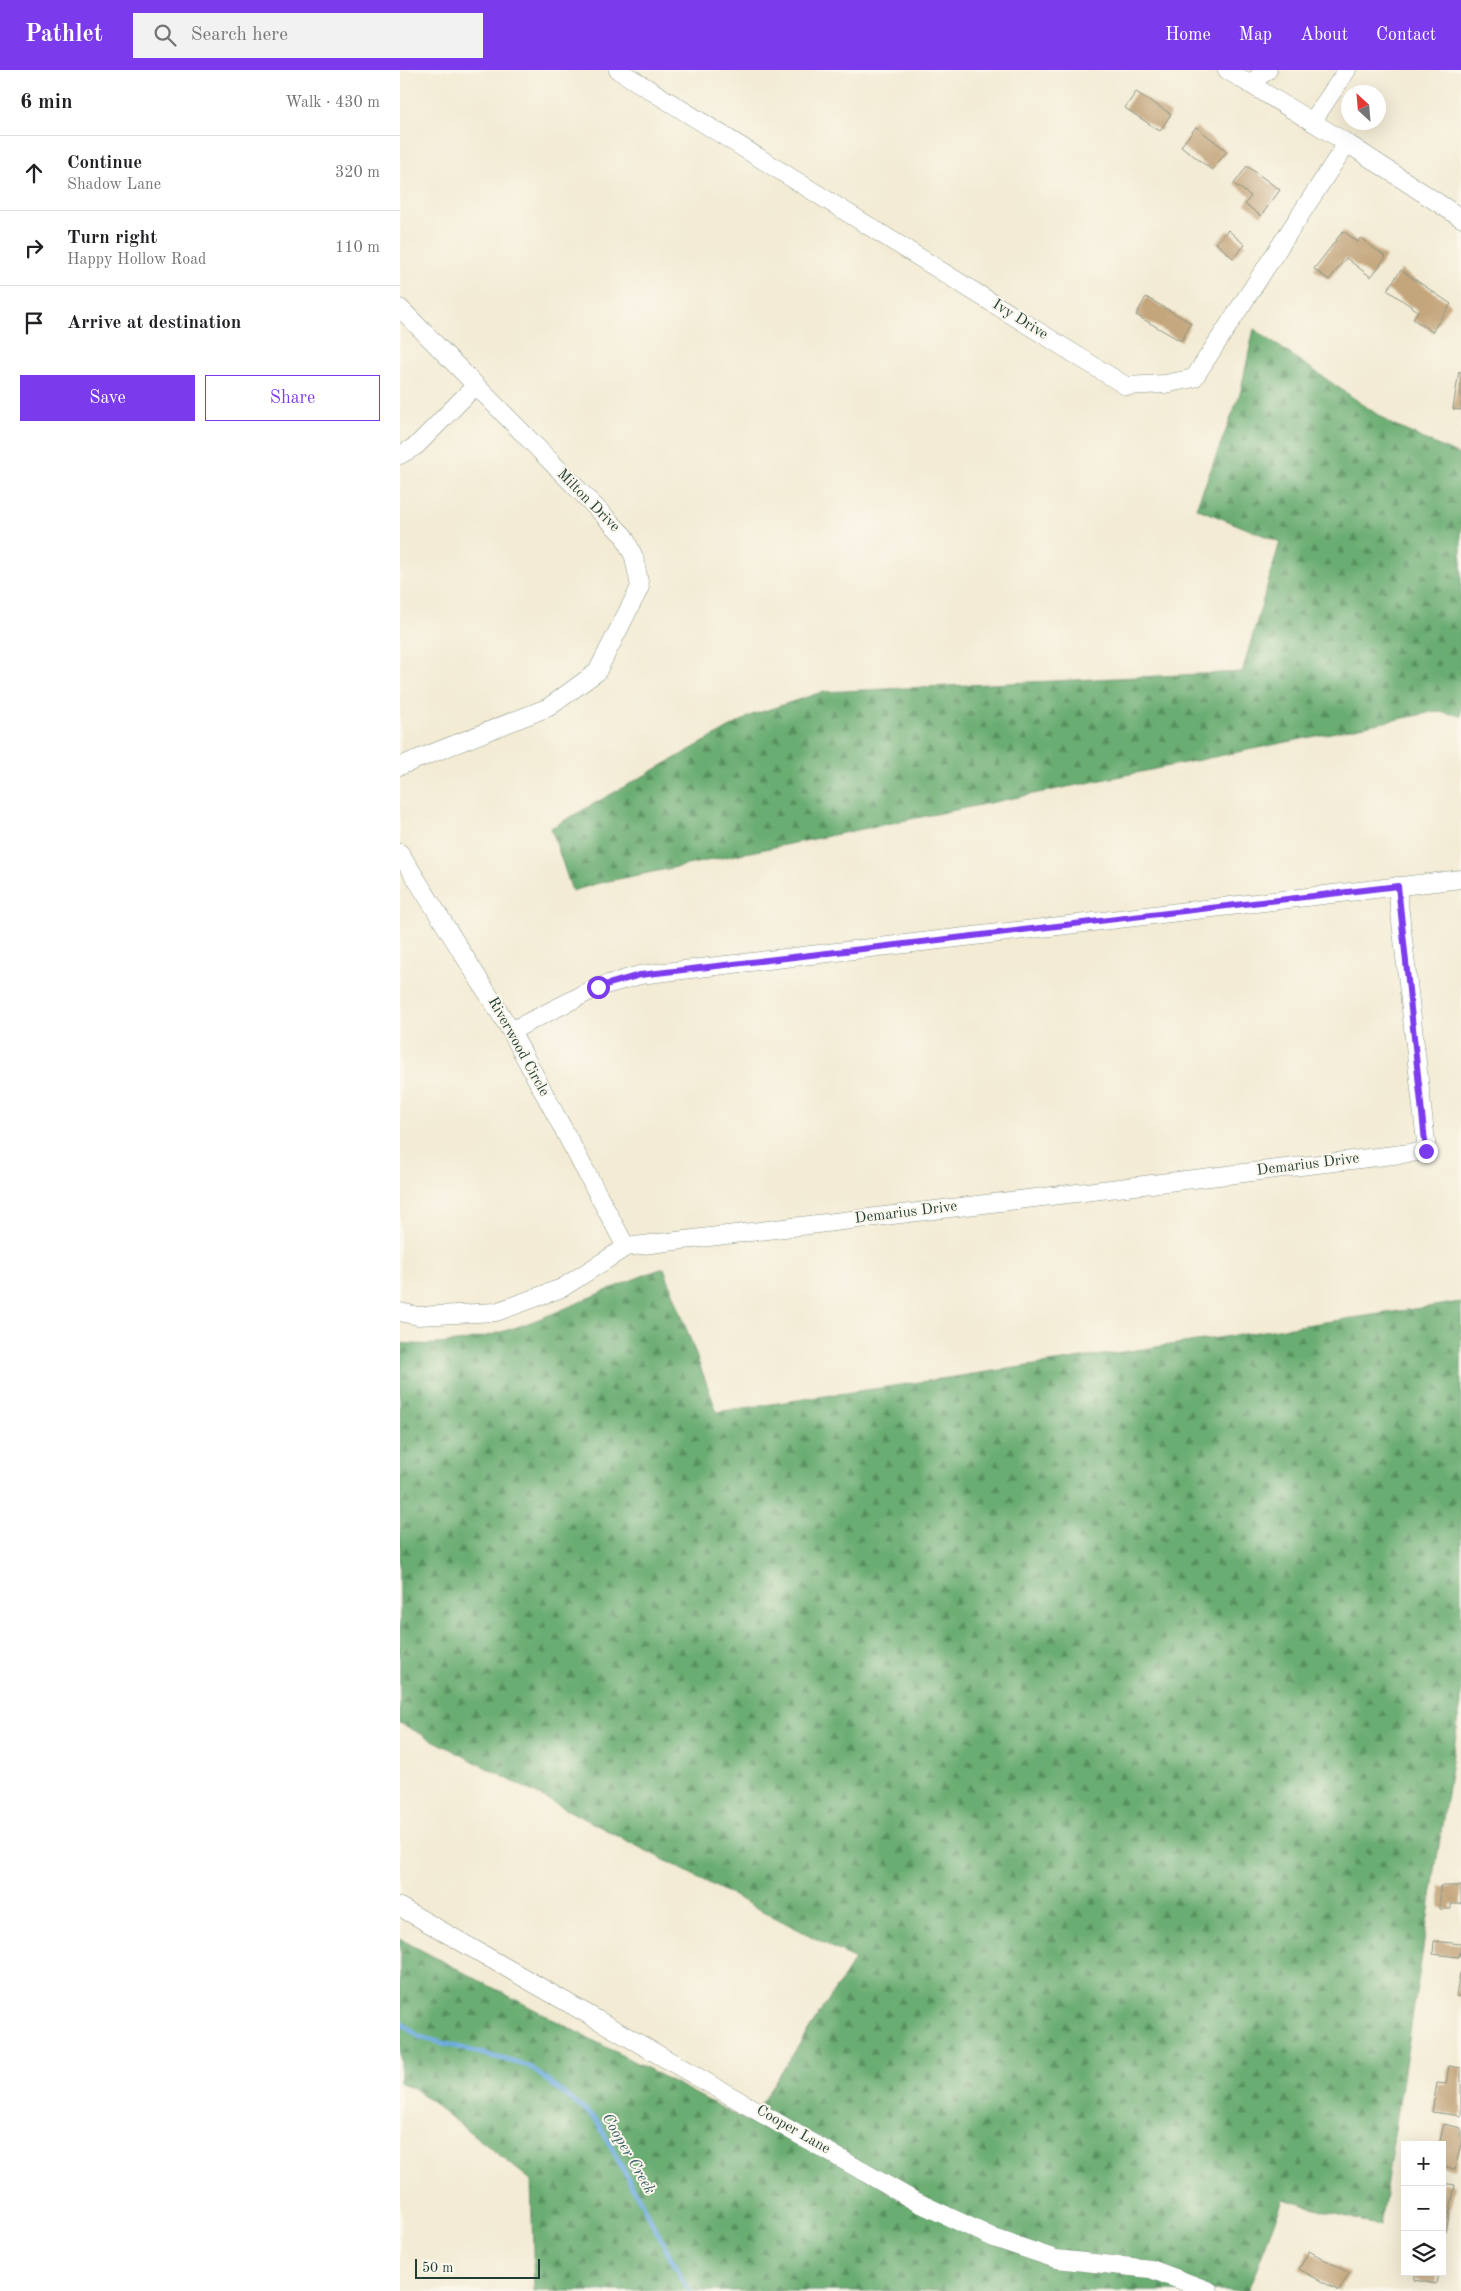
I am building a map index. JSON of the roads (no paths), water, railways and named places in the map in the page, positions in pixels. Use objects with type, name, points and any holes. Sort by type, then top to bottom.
[{"type":"street","name":"Ivy Drive","points":[[618,70],[1126,386],[1165,384],[1194,378],[1347,143]]},
{"type":"street","points":[[1227,70],[1347,143],[1461,218]]},
{"type":"street","points":[[1249,84],[1268,70]]},
{"type":"street","points":[[1312,122],[1347,70]]},
{"type":"street","name":"Milton Drive","points":[[400,308],[474,386],[624,536],[634,556],[640,587],[597,672],[549,707],[400,766]]},
{"type":"street","points":[[400,455],[416,446],[474,386]]},
{"type":"street","name":"Riverwood Circle","points":[[400,852],[511,1031],[626,1247]]},
{"type":"street","points":[[511,1031],[598,987],[640,975],[1461,879]]},
{"type":"street","name":"Demarius Drive","points":[[400,1312],[418,1316],[496,1312],[562,1288],[626,1247],[1426,1151],[1398,886]]},
{"type":"street","name":"Cooper Lane","points":[[400,1908],[913,2200],[994,2238],[1056,2259],[1151,2269],[1209,2291]]},
{"type":"waterway","name":"Cooper Creek","points":[[400,2022],[420,2037],[529,2066],[596,2119],[689,2291]]}]
